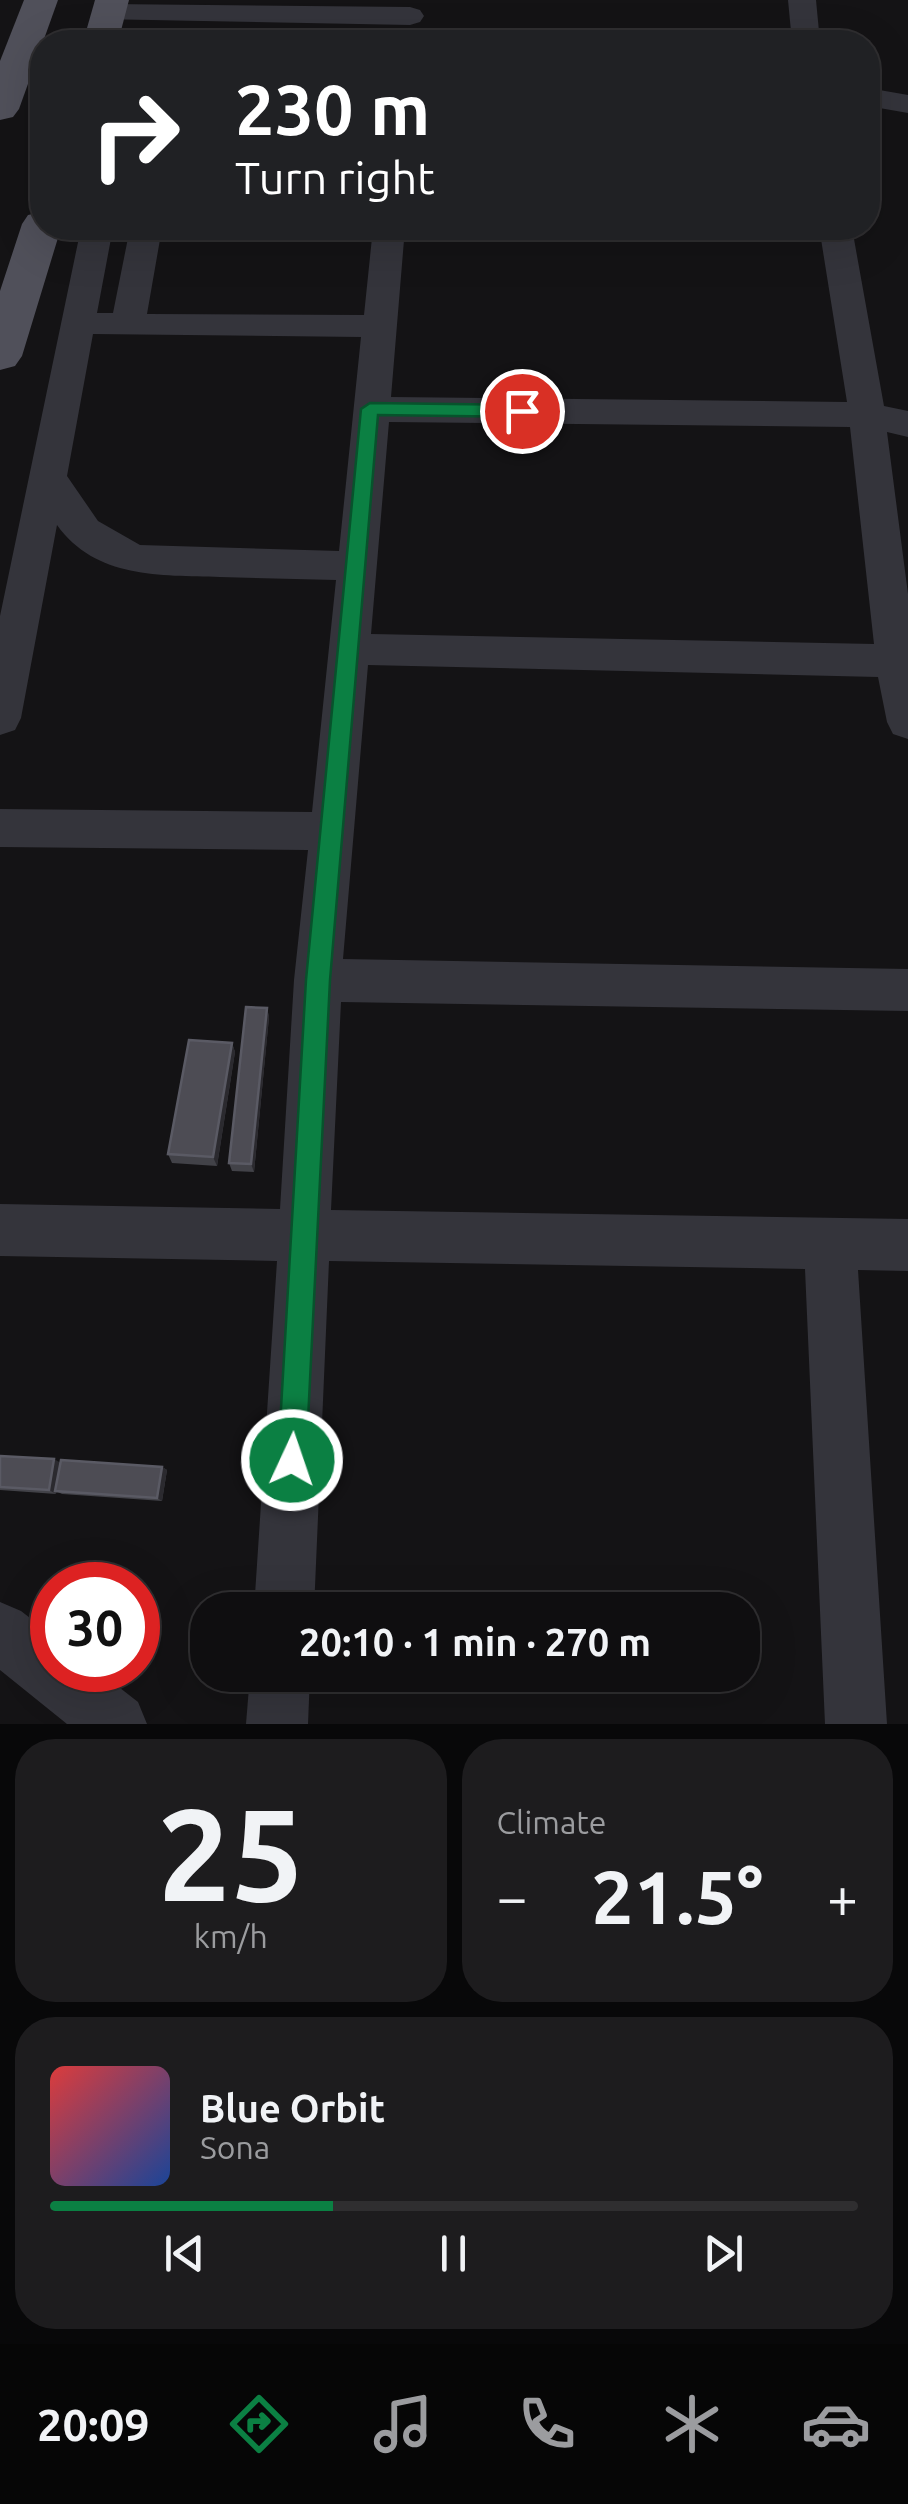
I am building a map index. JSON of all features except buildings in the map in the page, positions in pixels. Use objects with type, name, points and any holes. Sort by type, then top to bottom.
[{"type":"main road","points":[[30,30],[42,0]]},
{"type":"main road","points":[[0,109],[30,31]]},
{"type":"main road","points":[[0,356],[37,240]]},
{"type":"street","points":[[802,0],[805,30]]},
{"type":"street","points":[[107,19],[172,6],[409,19]]},
{"type":"street","points":[[880,99],[908,104]]},
{"type":"street","points":[[0,718],[94,240]]},
{"type":"street","points":[[128,324],[144,240]]},
{"type":"street","points":[[285,1592],[318,980],[388,240]]},
{"type":"street","points":[[838,240],[908,722]]},
{"type":"street","points":[[79,323],[378,326]]},
{"type":"street","points":[[370,409],[866,415],[908,424]]},
{"type":"street","points":[[48,478],[84,534],[120,555],[140,560],[356,566]]},
{"type":"street","points":[[348,650],[902,662]]},
{"type":"street","points":[[0,828],[331,832]]},
{"type":"street","points":[[318,980],[908,990]]},
{"type":"street","points":[[0,1230],[908,1245]]},
{"type":"street","points":[[830,1244],[856,1724]]},
{"type":"street","points":[[0,1632],[116,1724]]},
{"type":"street","points":[[278,1724],[279,1692]]},
{"type":"route","points":[[292,1460],[318,980],[370,409],[522,411]]}]
